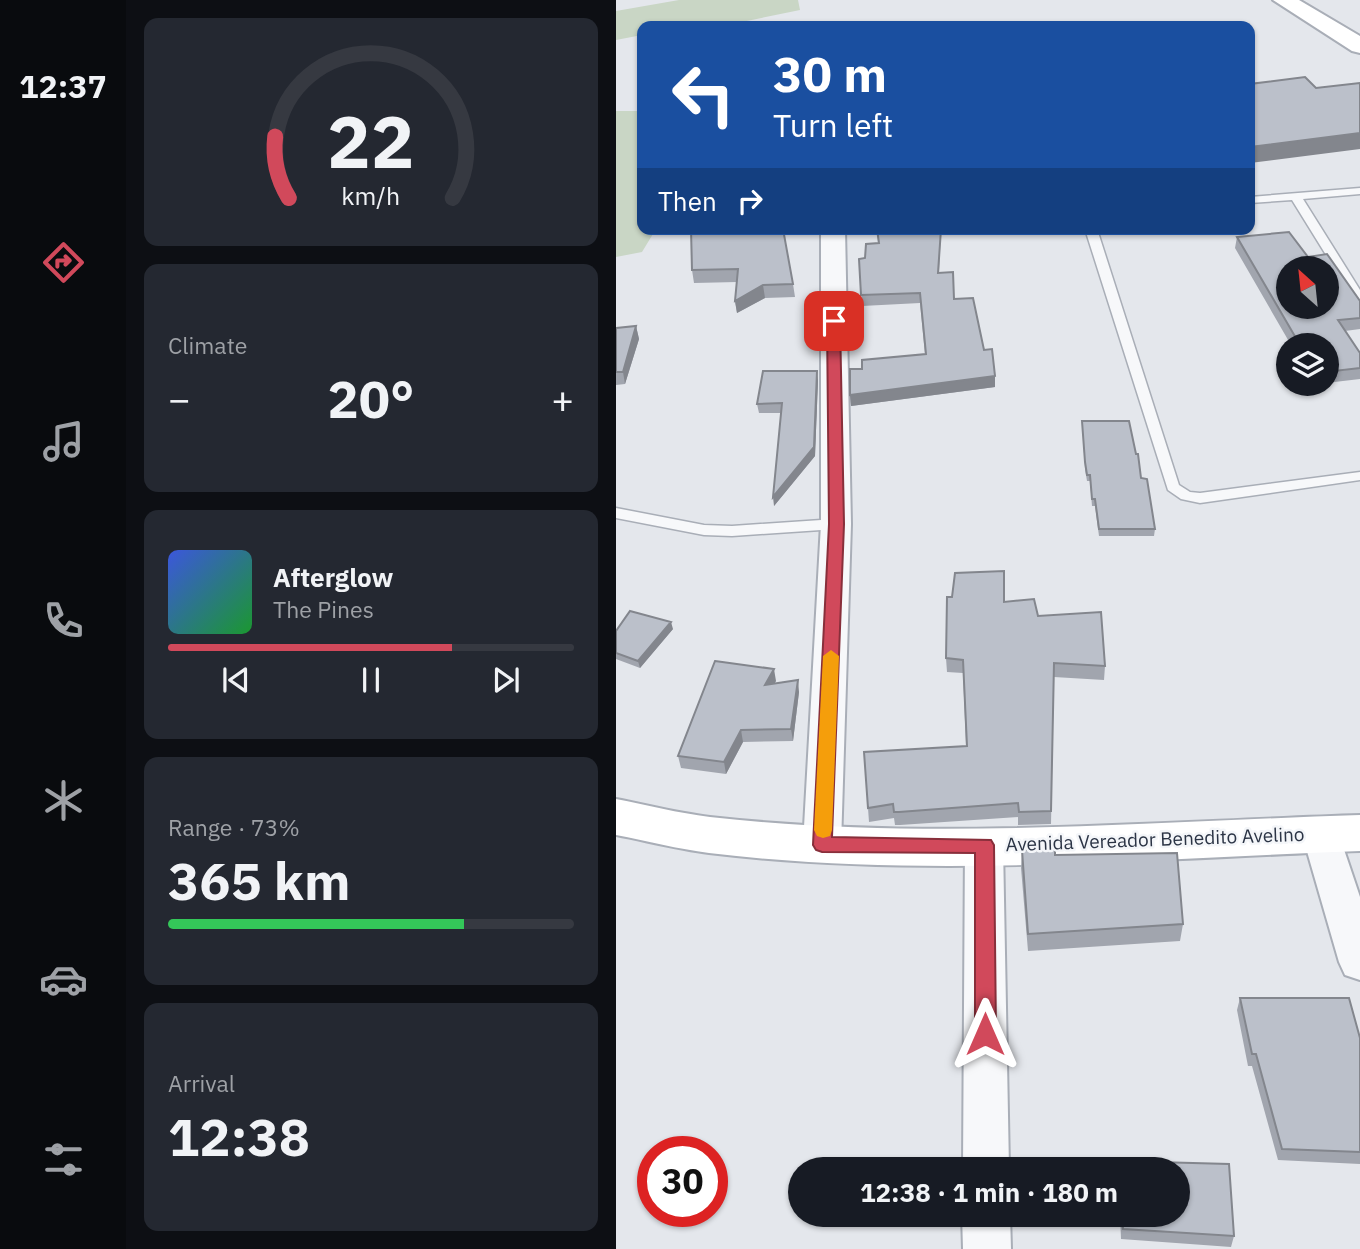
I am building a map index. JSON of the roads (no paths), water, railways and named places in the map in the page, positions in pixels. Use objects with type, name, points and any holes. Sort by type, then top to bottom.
[{"type":"main road","points":[[1284,0],[1360,46]]},
{"type":"main road","name":"Avenida Vereador Benedito Avelino","points":[[616,817],[707,835],[822,845],[984,845],[1341,833]]},
{"type":"street","points":[[822,845],[836,524],[833,235]]},
{"type":"street","points":[[1341,833],[1360,962]]},
{"type":"street","points":[[984,845],[986,1157]]},
{"type":"street","points":[[986,1227],[987,1249]]},
{"type":"lane","points":[[1255,200],[1360,191]]},
{"type":"lane","points":[[1296,197],[1360,300]]},
{"type":"lane","points":[[1092,235],[1173,487],[1186,496],[1200,498],[1360,476]]},
{"type":"lane","points":[[616,513],[704,530],[836,524]]}]
